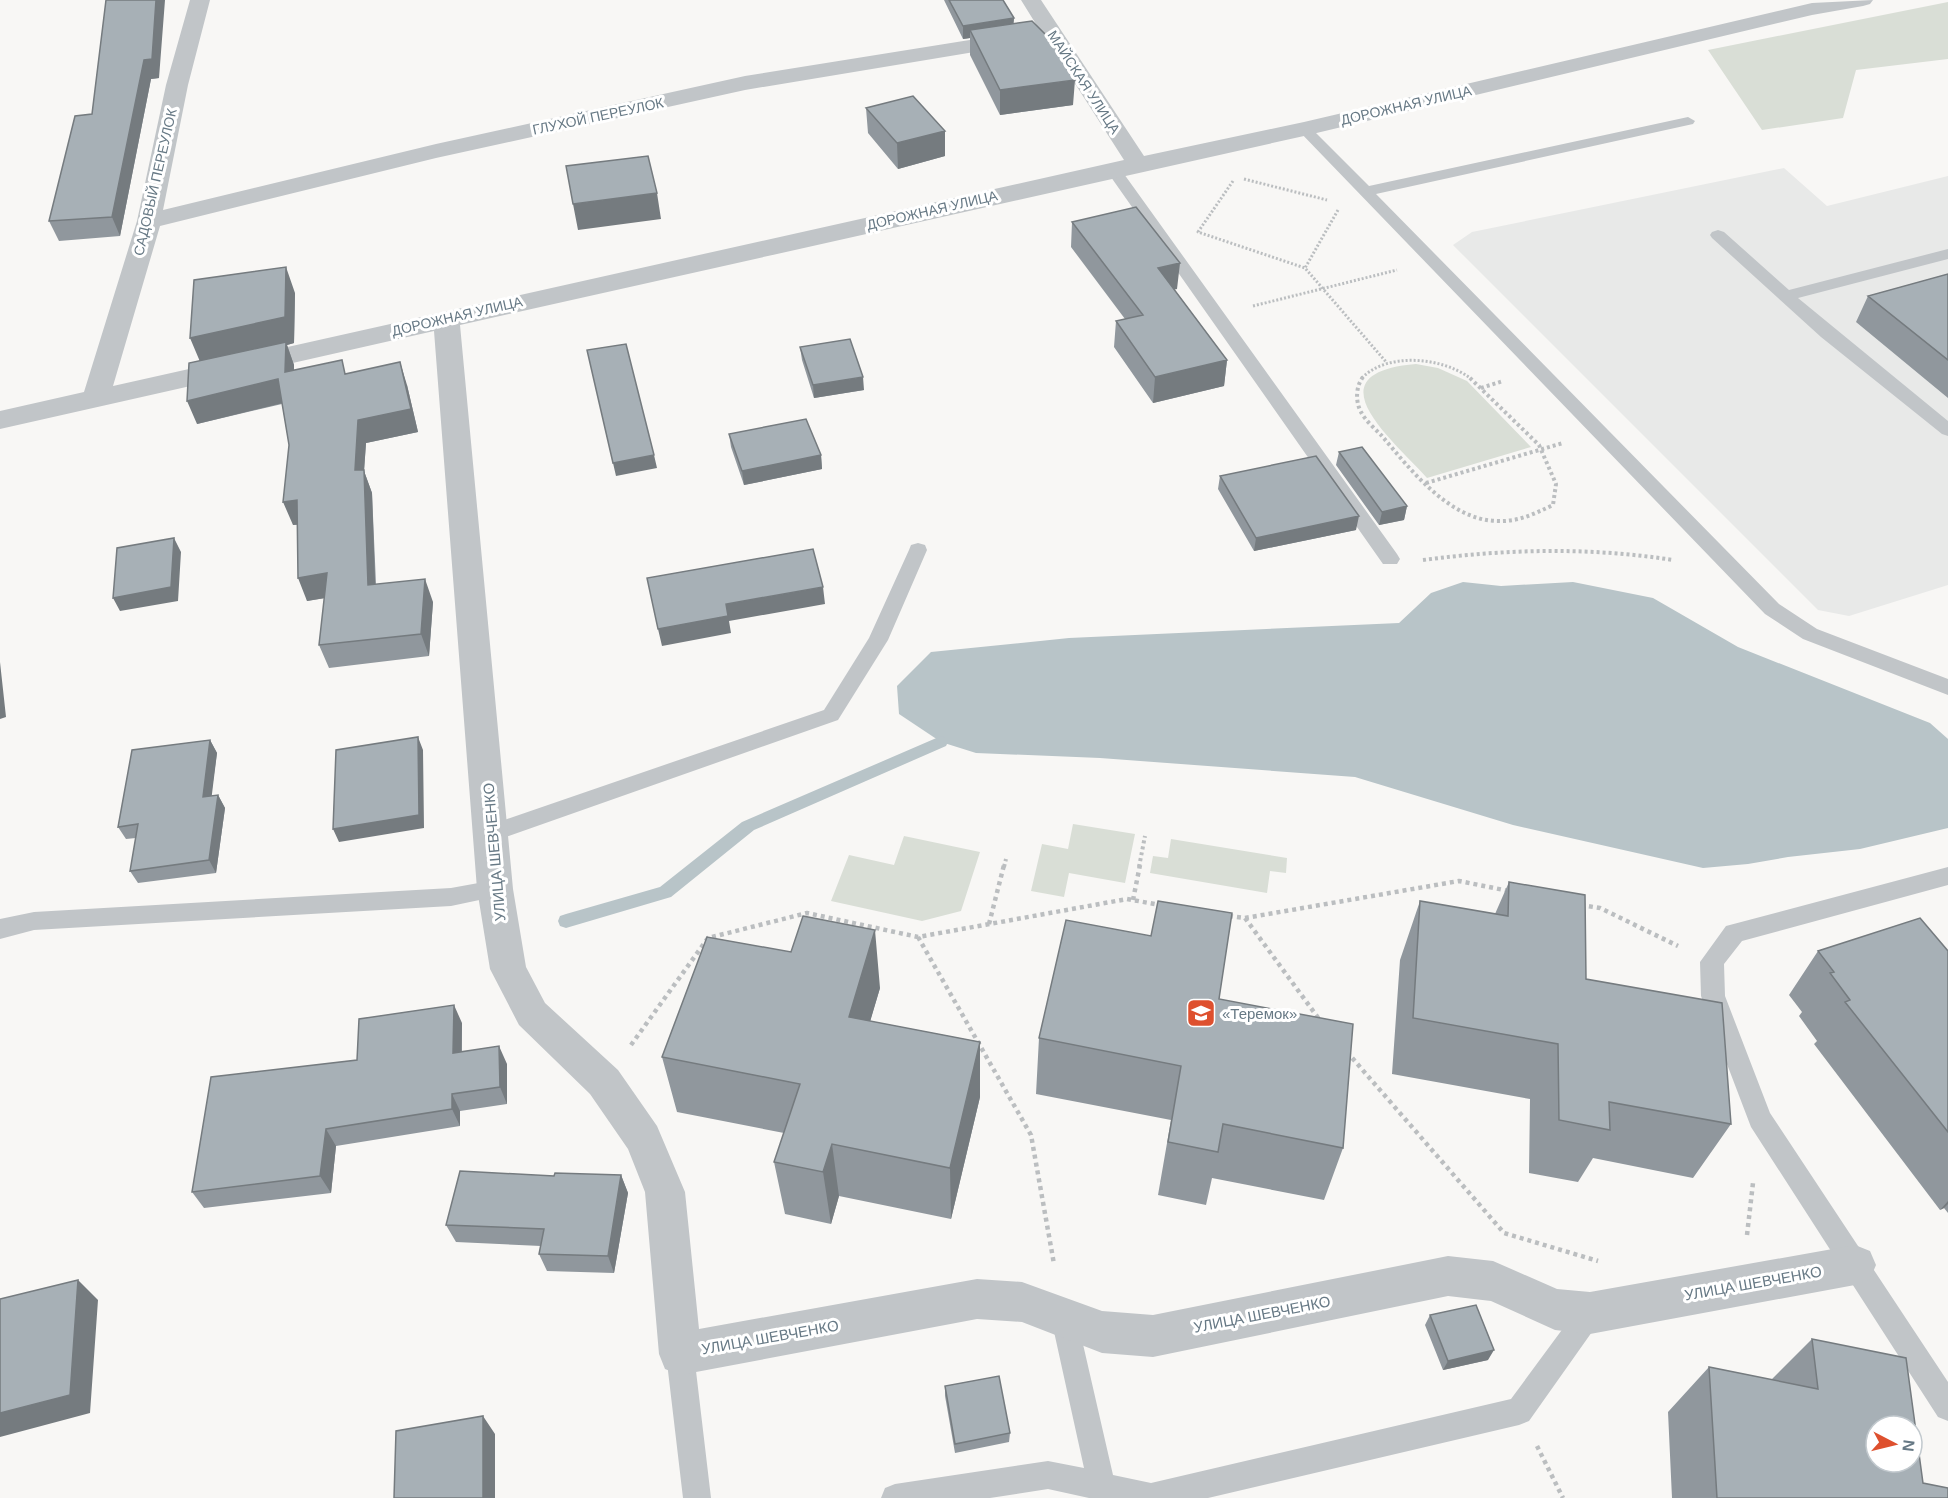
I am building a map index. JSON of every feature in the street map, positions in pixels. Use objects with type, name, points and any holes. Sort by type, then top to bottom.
[{"type":"street","name":"САДОВЫЙ ПЕРЕУЛОК","points":[[96,399],[149,221],[177,85],[200,0]]},
{"type":"street","name":"МАЙСКАЯ УЛИЦА","points":[[1031,0],[1138,164]]},
{"type":"street","name":"ДОРОЖНАЯ УЛИЦА","points":[[0,420],[1138,164],[1304,129],[1812,9],[1863,0]]},
{"type":"street","name":"ГЛУХОЙ ПЕРЕУЛОК","points":[[149,221],[424,154],[745,83],[1053,33]]},
{"type":"street","name":"УЛИЦА ШЕВЧЕНКО","points":[[446,319],[492,833],[495,889],[508,969],[532,1014],[604,1082],[643,1139],[665,1192],[680,1354],[977,1299],[1022,1302],[1102,1332],[1153,1336],[1448,1276],[1493,1281],[1555,1309],[1590,1313],[1855,1265]]},
{"type":"lane","points":[[1365,192],[1688,121]]},
{"type":"lane","points":[[1304,129],[1772,609],[1810,634],[1948,687]]},
{"type":"lane","points":[[1114,170],[1390,560]]},
{"type":"lane","points":[[1718,236],[1827,333],[1948,430]]},
{"type":"lane","points":[[1786,296],[1948,254]]},
{"type":"lane","points":[[492,833],[831,715],[878,640],[918,550]]},
{"type":"lane","points":[[1948,876],[1734,933],[1712,962],[1713,996],[1760,1119],[1948,1407]]},
{"type":"lane","points":[[0,929],[34,921],[451,897],[495,889]]},
{"type":"lane","points":[[895,1498],[1048,1475],[1151,1497],[1519,1411],[1590,1313]]},
{"type":"lane","points":[[1064,1318],[1102,1487]]},
{"type":"lane","points":[[680,1354],[697,1498]]},
{"type":"path","points":[[1331,201],[1236,177],[1198,232],[1305,268],[1386,363]]},
{"type":"path","points":[[1305,268],[1342,203]]},
{"type":"path","points":[[1217,315],[1407,268]]},
{"type":"path","points":[[1411,360],[1427,362],[1468,376],[1541,449],[1556,484],[1553,505],[1537,516],[1514,521],[1481,519],[1458,511],[1426,483],[1361,412],[1355,397],[1359,381],[1370,369],[1386,363],[1411,360]]},
{"type":"path","points":[[1426,483],[1573,440]]},
{"type":"path","points":[[1390,560],[1406,563],[1452,556],[1592,550],[1626,552],[1678,561]]},
{"type":"path","points":[[1133,900],[1145,836]]},
{"type":"path","points":[[989,924],[1006,859]]},
{"type":"path","points":[[1222,915],[1245,918],[1459,881],[1518,892]]},
{"type":"path","points":[[604,1082],[708,938],[807,913],[918,937],[1133,900],[1166,906]]},
{"type":"path","points":[[1576,904],[1599,908],[1712,962]]},
{"type":"path","points":[[1245,918],[1322,1023]]},
{"type":"path","points":[[918,937],[1031,1135],[1064,1318]]},
{"type":"path","points":[[1345,1049],[1504,1233],[1600,1261]]},
{"type":"path","points":[[1737,1237],[1748,1235],[1760,1119]]},
{"type":"path","points":[[1519,1411],[1563,1498]]},
{"type":"shaded area","points":[[1948,2],[1948,59],[1856,70],[1843,118],[1762,130],[1708,50]]},
{"type":"shaded area","points":[[1784,168],[1827,206],[1948,176],[1948,585],[1849,616],[1818,610],[1453,245],[1472,232]]},
{"type":"shaded area","points":[[1416,364],[1438,368],[1467,381],[1531,447],[1427,478],[1380,428],[1363,394],[1368,380],[1384,370]]},
{"type":"shaded area","points":[[1463,582],[1501,586],[1573,582],[1653,598],[1738,647],[1930,723],[1948,739],[1948,828],[1860,849],[1703,868],[1513,825],[1355,777],[1100,758],[976,753],[941,742],[899,714],[897,686],[931,652],[1069,638],[1399,623],[1431,593]]},
{"type":"shaded area","points":[[1073,824],[1135,834],[1125,883],[1069,873],[1064,897],[1031,891],[1042,844],[1068,849]]},
{"type":"shaded area","points":[[904,836],[980,852],[961,911],[922,921],[831,901],[849,855],[894,865]]},
{"type":"shaded area","points":[[1171,839],[1287,858],[1286,873],[1270,871],[1267,893],[1150,873],[1153,856],[1168,858]]},
{"type":"building","points":[[106,0],[156,0],[152,59],[144,60],[112,217],[49,221],[75,116],[92,114]]},
{"type":"building","points":[[949,0],[1003,0],[1014,18],[963,26]]},
{"type":"building","points":[[1032,21],[1052,41],[1075,80],[1000,90],[970,30]]},
{"type":"building","points":[[913,96],[945,131],[897,143],[866,108]]},
{"type":"building","points":[[648,156],[657,193],[573,204],[566,166]]},
{"type":"building","points":[[1136,207],[1180,263],[1158,268],[1227,360],[1155,377],[1116,321],[1143,315],[1072,222]]},
{"type":"building","points":[[286,267],[285,317],[190,338],[194,280]]},
{"type":"building","points":[[1948,274],[1948,360],[1868,296]]},
{"type":"building","points":[[850,339],[863,377],[813,385],[800,347]]},
{"type":"building","points":[[286,342],[285,372],[342,360],[345,374],[400,362],[411,409],[358,420],[355,470],[364,470],[368,585],[425,579],[421,634],[319,645],[327,573],[298,578],[297,500],[283,502],[289,445],[278,379],[187,401],[189,363]]},
{"type":"building","points":[[626,344],[654,455],[613,463],[587,350]]},
{"type":"building","points":[[806,419],[821,455],[742,471],[729,434]]},
{"type":"building","points":[[1362,447],[1407,506],[1382,512],[1339,452]]},
{"type":"building","points":[[1316,456],[1359,516],[1256,538],[1220,476]]},
{"type":"building","points":[[174,538],[171,587],[113,598],[117,548]]},
{"type":"building","points":[[813,549],[823,587],[726,604],[728,616],[658,629],[647,578]]},
{"type":"building","points":[[418,737],[419,815],[333,829],[336,750]]},
{"type":"building","points":[[210,740],[203,797],[218,795],[209,860],[130,871],[138,824],[118,827],[132,750]]},
{"type":"building","points":[[1509,882],[1585,895],[1586,979],[1722,1003],[1731,1124],[1609,1102],[1610,1130],[1559,1120],[1558,1044],[1413,1018],[1420,901],[1508,916]]},
{"type":"building","points":[[1158,901],[1232,913],[1219,999],[1353,1024],[1343,1148],[1223,1124],[1218,1152],[1168,1142],[1181,1066],[1039,1038],[1066,920],[1151,936]]},
{"type":"building","points":[[803,916],[875,930],[849,1017],[980,1042],[950,1168],[832,1144],[823,1172],[774,1162],[800,1084],[662,1057],[707,937],[791,952]]},
{"type":"building","points":[[1920,918],[1948,951],[1948,1132],[1845,1002],[1850,1000],[1830,973],[1834,972],[1818,951]]},
{"type":"building","points":[[454,1005],[453,1053],[499,1046],[500,1087],[452,1094],[452,1109],[326,1129],[320,1176],[192,1192],[211,1077],[357,1060],[359,1019]]},
{"type":"building","points":[[460,1171],[554,1176],[555,1173],[621,1175],[608,1256],[539,1254],[544,1229],[446,1225]]},
{"type":"building","points":[[78,1280],[70,1395],[0,1413],[0,1299]]},
{"type":"building","points":[[1476,1305],[1494,1350],[1448,1361],[1430,1315]]},
{"type":"building","points":[[1812,1339],[1906,1358],[1914,1414],[1864,1414],[1864,1474],[1922,1474],[1923,1483],[1948,1488],[1948,1498],[1717,1498],[1709,1367],[1818,1389]]},
{"type":"building","points":[[999,1376],[1010,1433],[955,1444],[945,1386]]},
{"type":"building","points":[[483,1416],[483,1498],[394,1498],[396,1431]]},
{"type":"waterway","points":[[566,921],[665,892],[748,826],[941,742]]},
{"type":"place","name":"«Теремок»","points":[[1201,1013]]}]
